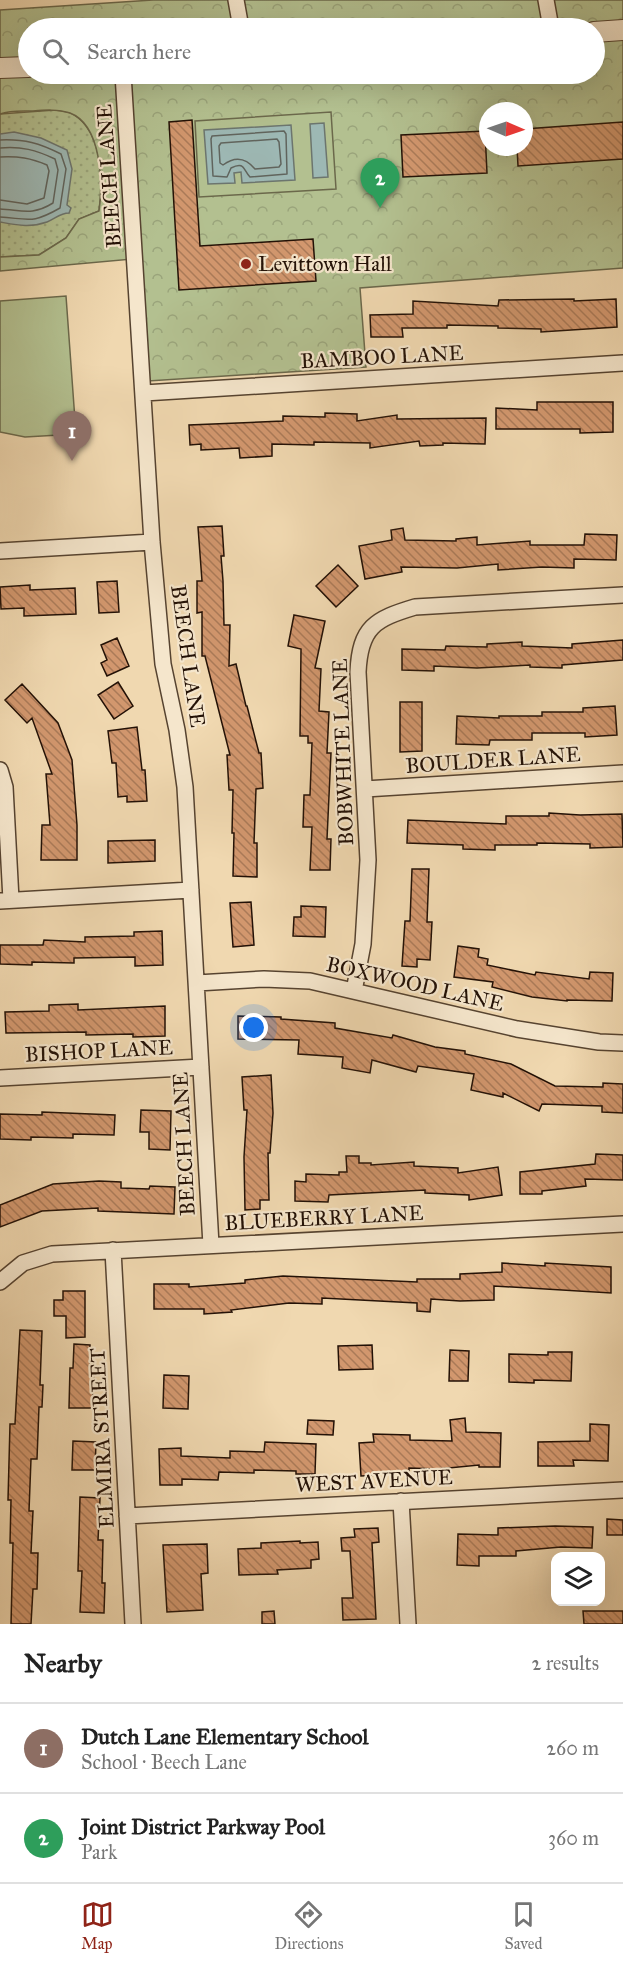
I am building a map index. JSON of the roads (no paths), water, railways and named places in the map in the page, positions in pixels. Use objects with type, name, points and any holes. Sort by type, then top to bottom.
[{"type":"street","points":[[236,0],[239,18]]},
{"type":"street","points":[[546,0],[550,18]]},
{"type":"street","points":[[605,31],[623,30]]},
{"type":"street","points":[[0,68],[18,67]]},
{"type":"street","name":"BEECH LANE","points":[[124,84],[152,542],[163,664],[177,730],[185,787],[211,1245]]},
{"type":"street","name":"BAMBOO LANE","points":[[144,393],[623,363]]},
{"type":"street","points":[[0,551],[152,542]]},
{"type":"street","name":"BOBWHITE LANE","points":[[354,991],[363,944],[368,860],[358,655],[367,632],[387,615],[415,607],[623,595]]},
{"type":"street","points":[[0,770],[5,787],[5,901],[191,890]]},
{"type":"street","name":"BOULDER LANE","points":[[365,789],[623,773]]},
{"type":"street","name":"BOXWOOD LANE","points":[[197,983],[264,979],[310,981],[517,1029],[599,1042],[623,1043]]},
{"type":"street","name":"BISHOP LANE","points":[[0,1078],[201,1067]]},
{"type":"street","name":"BLUEBERRY LANE","points":[[0,1282],[23,1263],[52,1254],[623,1224]]},
{"type":"street","name":"ELMIRA STREET","points":[[113,1250],[133,1624]]},
{"type":"street","name":"WEST AVENUE","points":[[128,1516],[623,1490]]},
{"type":"street","points":[[401,1501],[408,1624]]},
{"type":"water","points":[[324,123],[328,177],[313,178],[310,124]]},
{"type":"water","points":[[291,125],[295,180],[242,183],[241,172],[234,173],[235,183],[208,184],[204,130]]},
{"type":"water","points":[[14,132],[41,138],[67,150],[72,169],[67,205],[71,208],[69,213],[35,225],[0,222],[0,134]]},
{"type":"place","name":"Joint District Parkway Pool","points":[[380,208]]},
{"type":"place","name":"Levittown Hall","points":[[246,264]]},
{"type":"place","name":"Dutch Lane Elementary School","points":[[72,461]]}]
